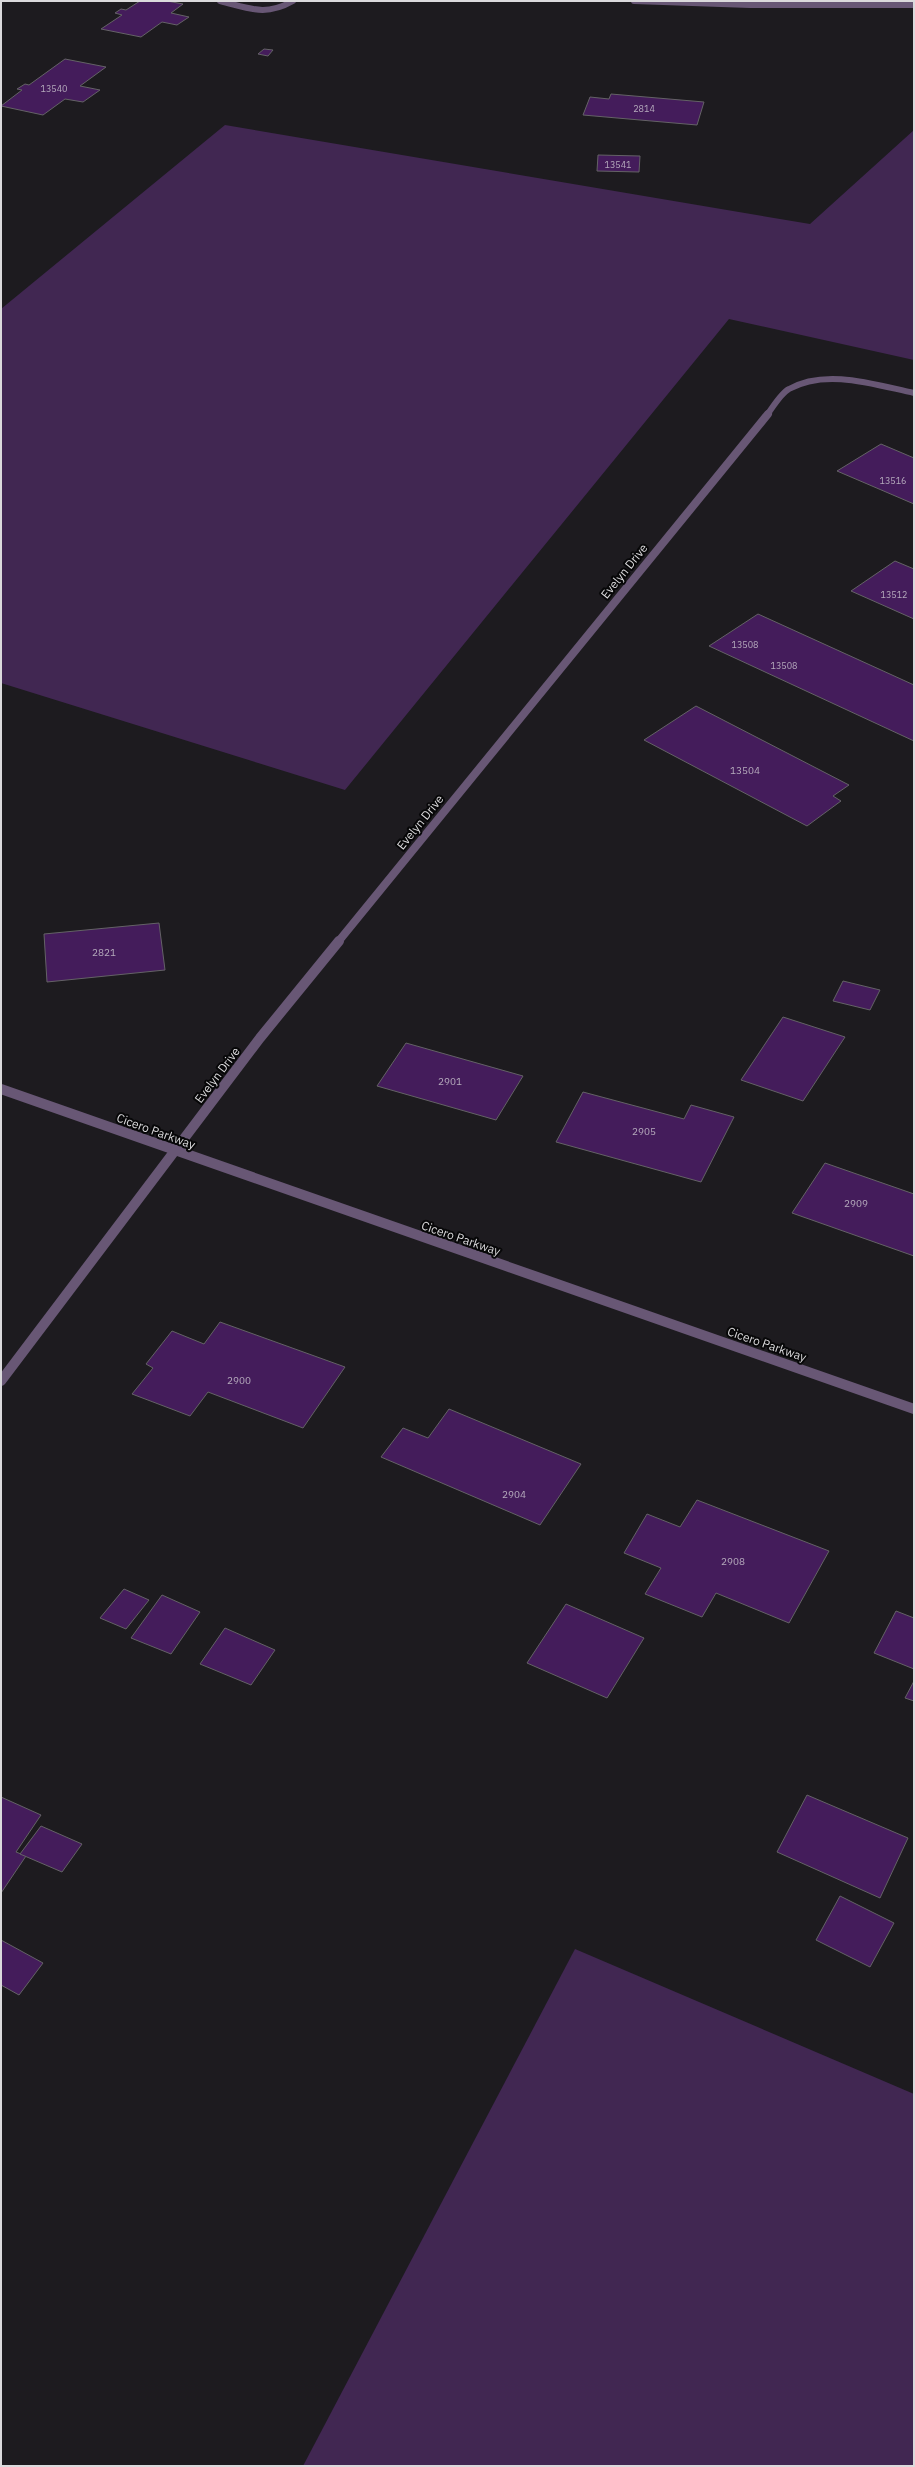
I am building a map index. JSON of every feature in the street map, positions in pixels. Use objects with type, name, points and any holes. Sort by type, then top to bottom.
[{"type":"street","points":[[220,1],[265,12],[278,11],[293,1]]},
{"type":"street","points":[[634,1],[750,5],[914,5]]},
{"type":"street","name":"Evelyn Drive","points":[[1,1381],[260,1038],[788,389],[805,381],[830,378],[848,379],[914,393]]},
{"type":"street","name":"Cicero Parkway","points":[[1,1089],[174,1151],[914,1409]]},
{"type":"shaded area","points":[[225,125],[810,224],[914,130],[914,360],[729,319],[345,790],[1,683],[1,309]]},
{"type":"shaded area","points":[[575,1949],[914,2094],[914,2466],[303,2466]]},
{"type":"building","points":[[140,1],[167,1],[183,4],[171,13],[189,17],[177,25],[162,22],[141,37],[101,29],[122,15],[115,13],[121,9],[126,10]]},
{"type":"building","points":[[264,49],[273,50],[268,56],[258,54]]},
{"type":"building","points":[[65,59],[106,67],[80,86],[100,90],[83,102],[65,99],[43,115],[1,106],[22,90],[17,89],[25,84],[29,85]]},
{"type":"building","points":[[611,94],[704,102],[697,125],[583,115],[590,97],[609,99]]},
{"type":"building","points":[[598,155],[640,156],[639,172],[597,171]]},
{"type":"building","points":[[881,444],[914,458],[914,504],[837,471]]},
{"type":"building","points":[[895,561],[914,569],[914,619],[851,591]]},
{"type":"building","points":[[758,614],[914,685],[914,741],[709,646]]},
{"type":"building","points":[[696,706],[849,785],[833,796],[841,801],[807,826],[644,740]]},
{"type":"building","points":[[159,923],[165,970],[47,982],[44,934]]},
{"type":"building","points":[[843,981],[880,990],[870,1010],[833,1001]]},
{"type":"building","points":[[783,1017],[845,1037],[803,1101],[741,1080]]},
{"type":"building","points":[[406,1043],[523,1076],[496,1120],[377,1086]]},
{"type":"building","points":[[583,1092],[684,1119],[691,1105],[734,1117],[701,1182],[556,1142]]},
{"type":"building","points":[[825,1163],[914,1194],[914,1256],[792,1213]]},
{"type":"building","points":[[220,1322],[345,1367],[303,1428],[208,1392],[190,1416],[132,1394],[153,1368],[146,1364],[172,1331],[204,1344]]},
{"type":"building","points":[[449,1409],[581,1464],[540,1525],[381,1457],[403,1428],[428,1438]]},
{"type":"building","points":[[697,1500],[829,1551],[789,1623],[716,1593],[702,1617],[645,1594],[661,1568],[624,1553],[647,1514],[680,1527]]},
{"type":"building","points":[[124,1589],[149,1600],[126,1629],[100,1618]]},
{"type":"building","points":[[162,1595],[200,1612],[171,1654],[131,1638]]},
{"type":"building","points":[[566,1604],[644,1638],[607,1698],[527,1663]]},
{"type":"building","points":[[896,1611],[914,1618],[914,1669],[874,1653]]},
{"type":"building","points":[[225,1628],[275,1650],[251,1685],[200,1664]]},
{"type":"building","points":[[914,1681],[914,1701],[905,1698]]},
{"type":"building","points":[[807,1795],[908,1838],[880,1898],[777,1852]]},
{"type":"building","points":[[1,1797],[41,1815],[16,1852],[26,1856],[1,1893]]},
{"type":"building","points":[[41,1826],[82,1844],[62,1872],[20,1854]]},
{"type":"building","points":[[840,1896],[894,1923],[870,1967],[816,1940]]},
{"type":"building","points":[[1,1940],[43,1963],[19,1995],[1,1985]]}]
